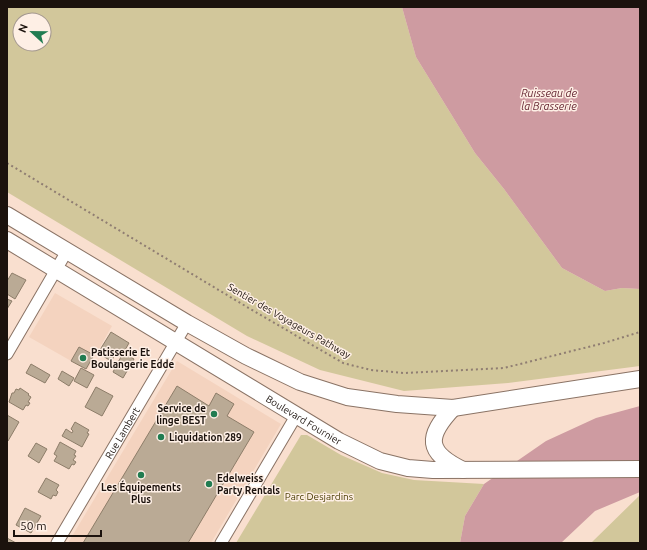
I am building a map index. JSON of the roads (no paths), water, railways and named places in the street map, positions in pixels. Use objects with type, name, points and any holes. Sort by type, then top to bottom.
[{"type":"main road","points":[[7,215],[187,323],[273,370],[300,382],[347,397],[371,401],[453,408],[640,379]]},
{"type":"main road","name":"Boulevard Fournier","points":[[7,240],[296,416],[339,441],[380,461],[408,468],[463,470],[640,469]]},
{"type":"main road","points":[[453,408],[438,426],[434,434],[435,448],[449,463],[463,470]]},
{"type":"street","points":[[7,354],[67,251]]},
{"type":"street","name":"Rue Lambert","points":[[57,543],[187,323]]},
{"type":"street","points":[[221,543],[296,416]]},
{"type":"water","name":"Ruisseau de la Brasserie","points":[[402,7],[640,7],[640,289],[622,288],[605,291],[562,268],[504,189],[475,153],[416,57]]},
{"type":"water","points":[[640,406],[640,492],[595,511],[561,543],[460,543],[465,516],[484,484],[546,441],[596,418]]},
{"type":"place","name":"Patisserie Et Boulangerie Edde","points":[[83,358]]},
{"type":"place","name":"Service de linge BEST","points":[[214,414]]},
{"type":"place","name":"Liquidation 289","points":[[161,437]]},
{"type":"place","name":"Les Équipements Plus","points":[[141,475]]},
{"type":"place","name":"Edelweiss Party Rentals","points":[[209,484]]},
{"type":"park label","name":"Parc Desjardins","points":[[319,496]]}]
